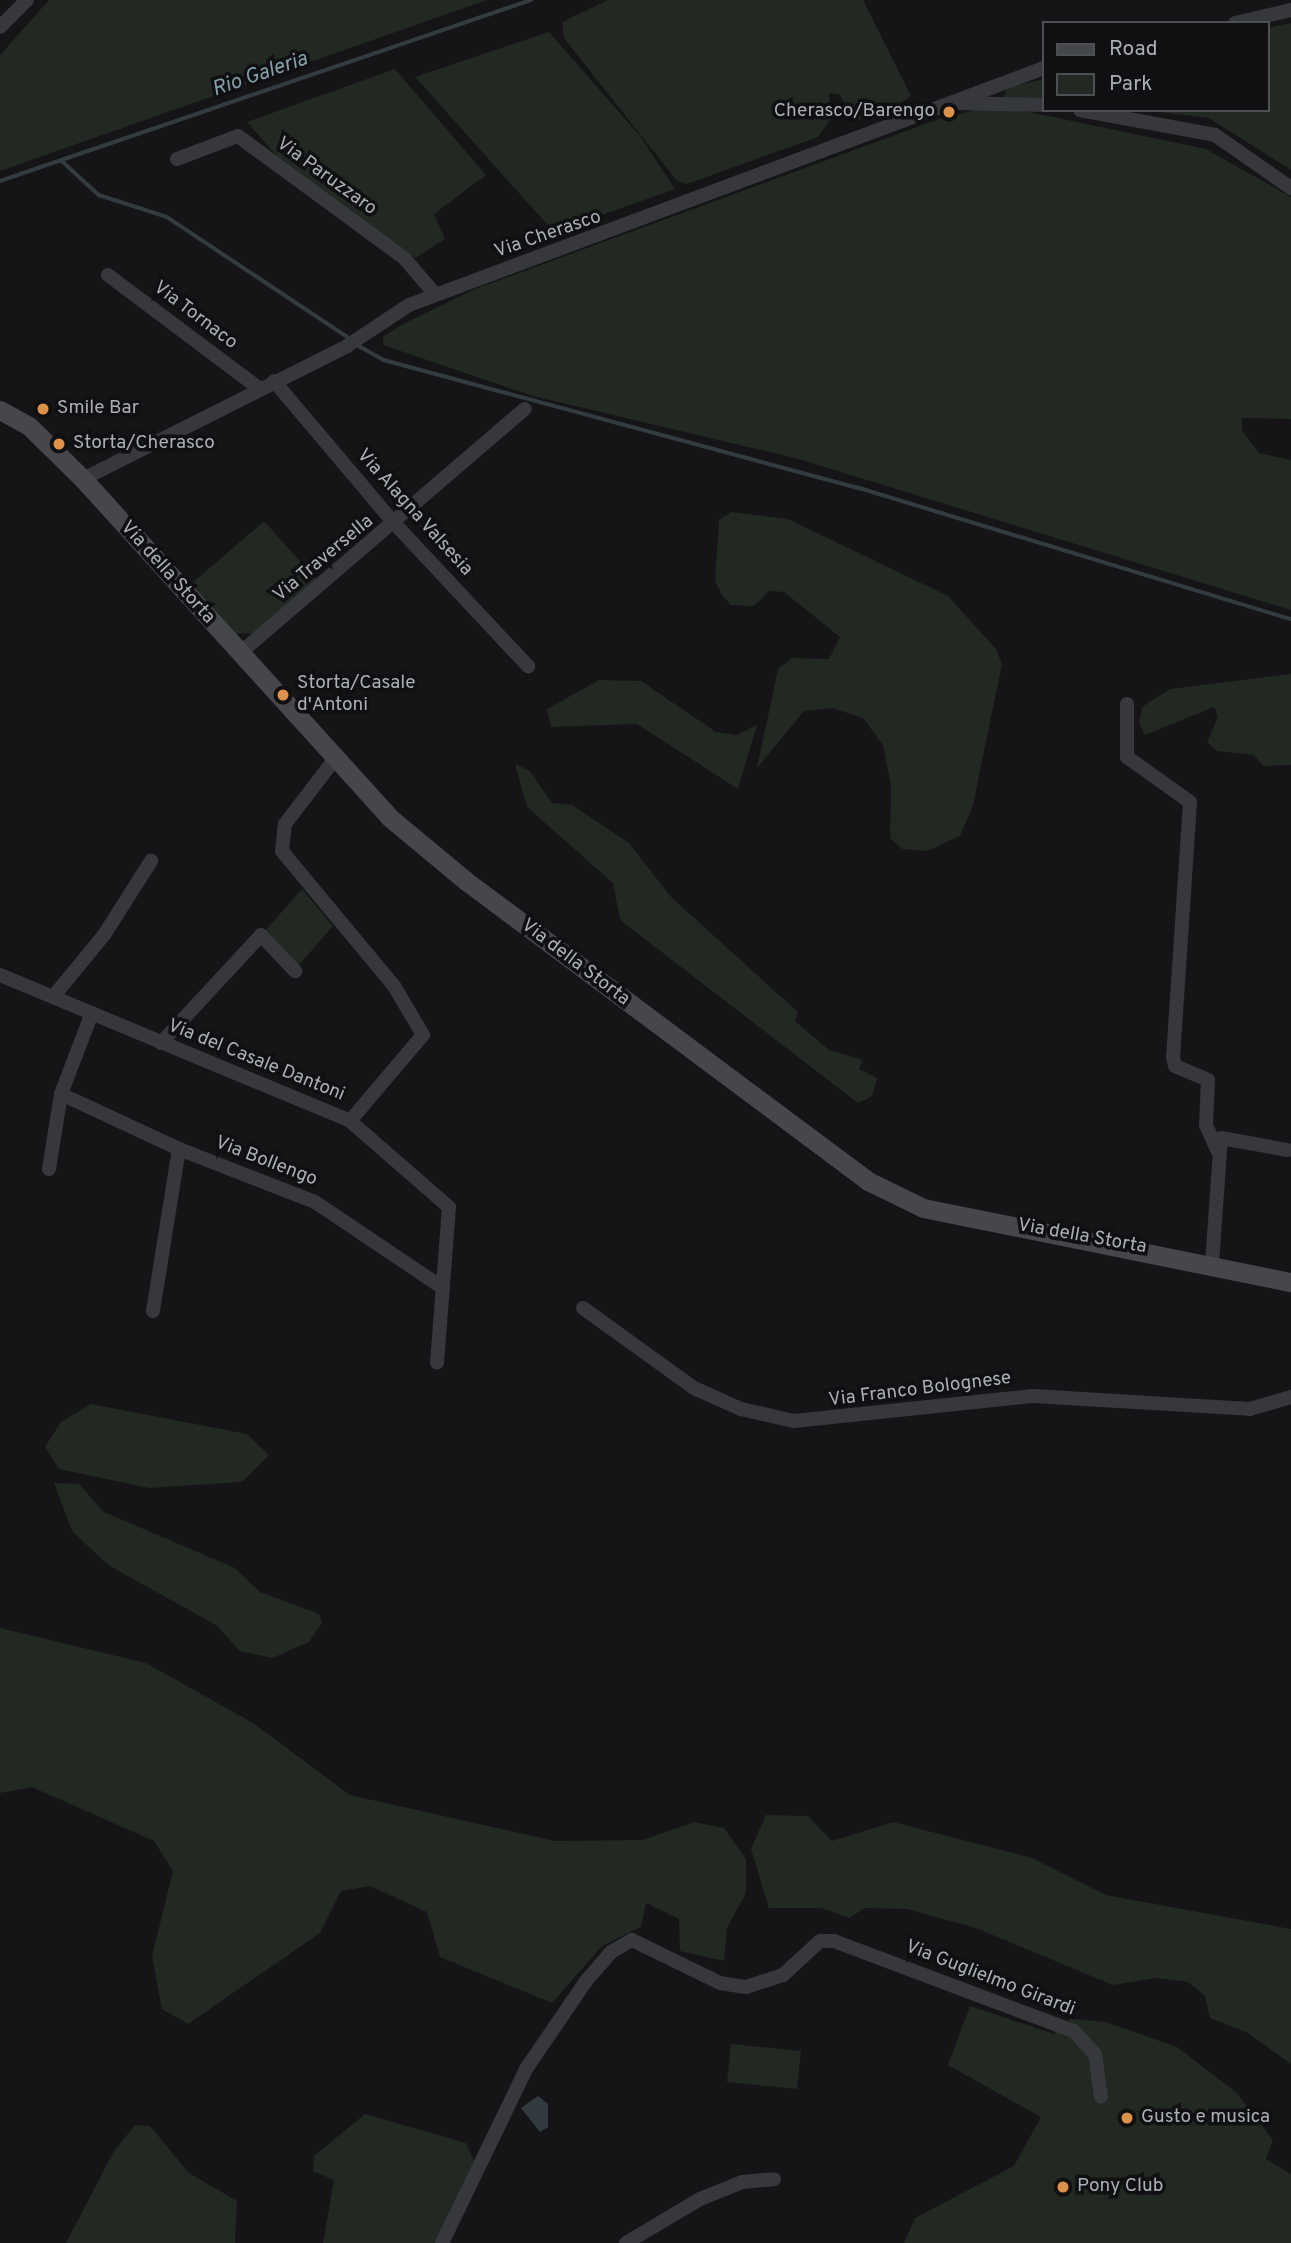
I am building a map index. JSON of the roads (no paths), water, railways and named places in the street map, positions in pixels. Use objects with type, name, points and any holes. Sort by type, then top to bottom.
[{"type":"main road","name":"Via della Storta","points":[[0,410],[29,426],[83,479],[334,760],[466,881],[886,1192],[923,1208],[1212,1263],[1291,1282]]},
{"type":"street","points":[[0,27],[27,0]]},
{"type":"street","points":[[1244,21],[1291,10]]},
{"type":"street","name":"Via Cherasco","points":[[83,479],[346,346],[435,294],[580,246],[944,103],[1042,69]]},
{"type":"street","points":[[944,103],[1042,105]]},
{"type":"street","points":[[1091,112],[1215,135],[1291,188]]},
{"type":"street","name":"Via Paruzzaro","points":[[177,159],[238,136],[404,258],[435,294]]},
{"type":"street","name":"Via Tornaco","points":[[108,275],[260,388]]},
{"type":"street","name":"Via Alagna Valsesia","points":[[274,381],[395,524],[528,666]]},
{"type":"street","name":"Via Traversella","points":[[240,653],[395,524],[524,409]]},
{"type":"street","points":[[1127,704],[1127,757],[1190,802],[1173,1056],[1175,1066],[1208,1080],[1206,1125],[1218,1152],[1212,1263]]},
{"type":"street","name":"Via del Casale Dantoni","points":[[0,975],[350,1121],[423,1035],[394,986],[282,851],[285,824],[334,760]]},
{"type":"street","points":[[53,996],[104,935],[151,861]]},
{"type":"street","points":[[161,1043],[261,935],[295,971]]},
{"type":"street","points":[[49,1169],[61,1094],[92,1013]]},
{"type":"street","name":"Via Bollengo","points":[[61,1094],[179,1149],[315,1202],[443,1288]]},
{"type":"street","points":[[350,1121],[449,1207],[437,1363]]},
{"type":"street","points":[[1218,1152],[1227,1137],[1288,1150]]},
{"type":"street","points":[[153,1311],[179,1149]]},
{"type":"street","name":"Via Franco Bolognese","points":[[583,1308],[694,1388],[741,1409],[794,1422],[1033,1396],[1250,1409],[1291,1397]]},
{"type":"street","name":"Via Guglielmo Girardi","points":[[442,2243],[521,2077],[567,2005],[615,1949],[645,1942],[720,1983],[746,1987],[779,1977],[822,1940],[1074,2031],[1095,2054],[1101,2097]]},
{"type":"street","points":[[626,2243],[700,2199],[742,2182],[774,2179]]},
{"type":"waterway","name":"Rio Galeria","points":[[0,181],[531,0]]},
{"type":"waterway","points":[[61,160],[99,195],[167,217],[352,340]]},
{"type":"waterway","points":[[357,345],[384,360],[856,487],[1291,619]]},
{"type":"place","name":"Cherasco/Barengo","points":[[949,112]]},
{"type":"place","name":"Smile Bar","points":[[43,409]]},
{"type":"place","name":"Storta/Cherasco","points":[[59,444]]},
{"type":"place","name":"Storta/Casale d'Antoni","points":[[283,695]]},
{"type":"place","name":"Gusto e musica","points":[[1127,2118]]},
{"type":"place","name":"Pony Club","points":[[1063,2187]]}]
